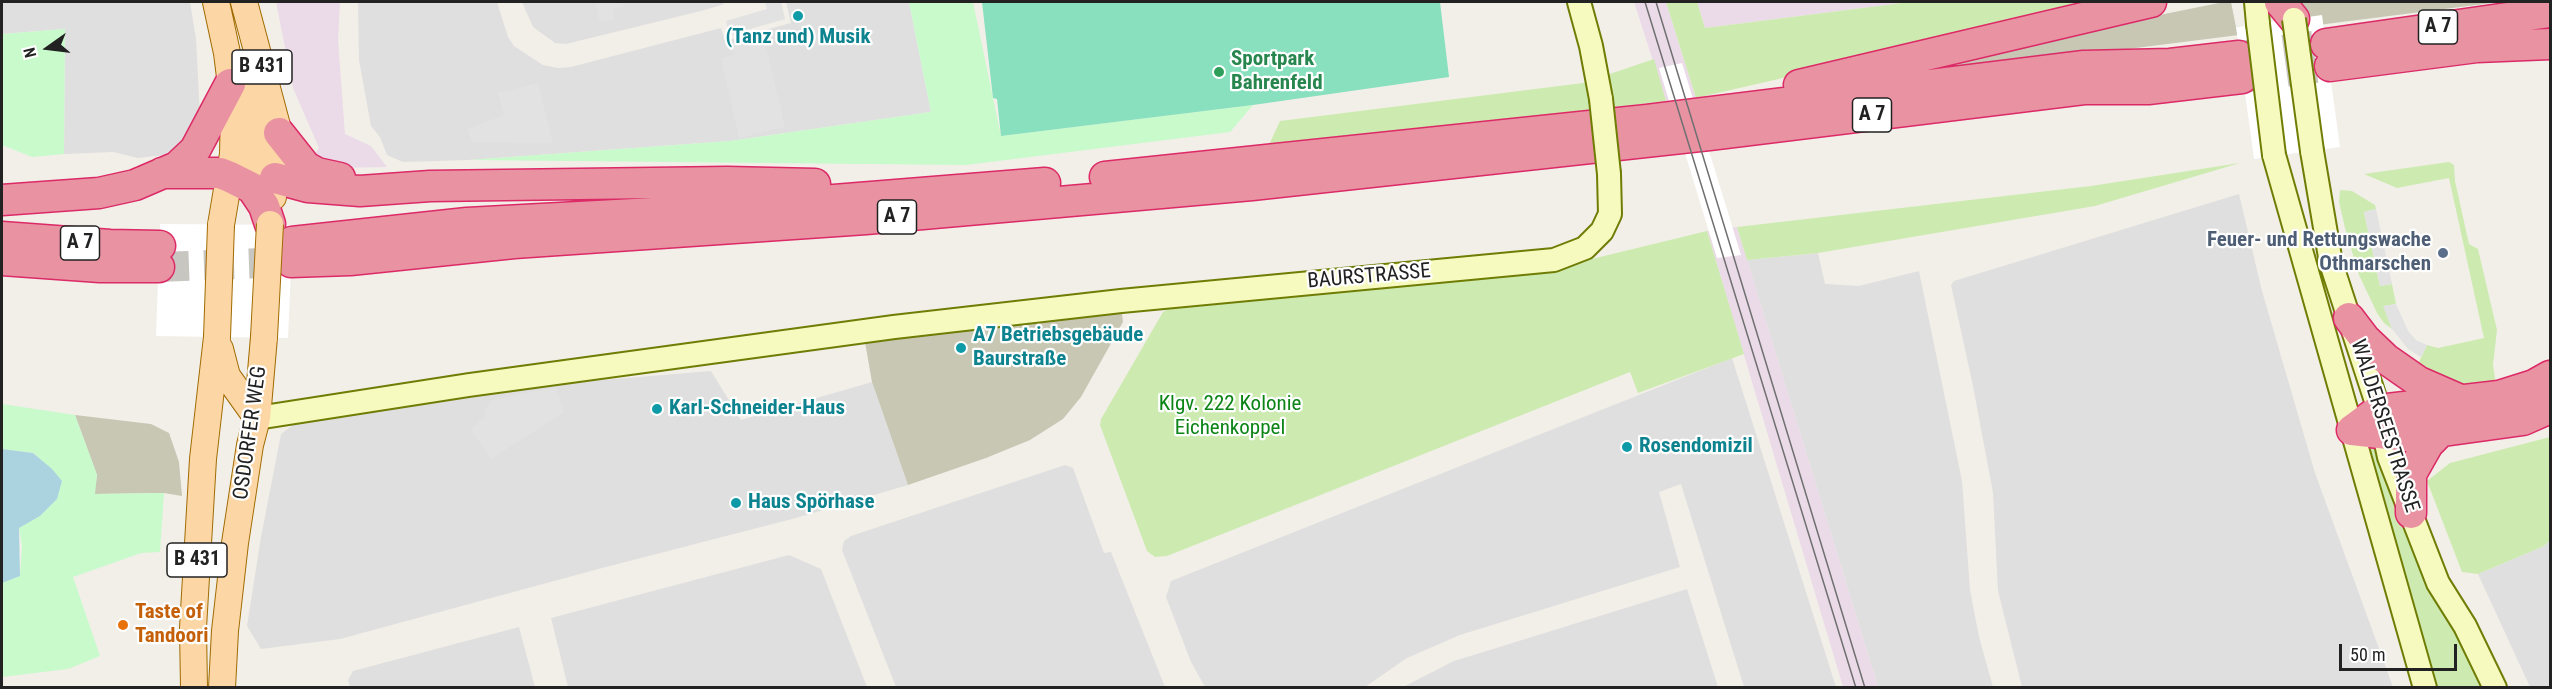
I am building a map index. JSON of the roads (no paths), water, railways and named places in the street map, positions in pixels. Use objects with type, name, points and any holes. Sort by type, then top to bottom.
[{"type":"highway","points":[[1647,120],[2151,2]]},
{"type":"highway","name":"A 7","points":[[2550,12],[2328,55],[2511,44],[2550,44]]},
{"type":"highway","points":[[2511,44],[2550,62]]},
{"type":"highway","name":"A 7","points":[[2170,64],[2241,67],[2157,88],[2084,89],[1686,138],[1252,185],[889,218],[514,243],[350,260],[284,243],[466,223],[710,210],[980,189],[1647,120],[2084,66],[2170,64]]},
{"type":"highway","points":[[2,200],[99,193],[135,185],[177,167],[195,150],[231,84]]},
{"type":"highway","points":[[279,133],[299,160],[317,172],[387,187]]},
{"type":"highway","points":[[162,173],[220,173],[252,181],[360,191],[387,187],[727,182],[980,189]]},
{"type":"highway","points":[[252,181],[284,243]]},
{"type":"highway","name":"A 7","points":[[2,237],[110,245],[159,257],[100,267],[2,260]]},
{"type":"highway","points":[[2349,318],[2365,339],[2393,364],[2419,382],[2464,401]]},
{"type":"highway","points":[[2352,430],[2464,401],[2518,392],[2550,376]]},
{"type":"highway","points":[[2381,422],[2408,436],[2523,420],[2550,408]]},
{"type":"highway","points":[[2411,513],[2411,474],[2428,444],[2439,433]]},
{"type":"main road","name":"B 431","points":[[216,2],[225,39],[234,109],[252,181]]},
{"type":"main road","name":"B 431","points":[[244,2],[279,133],[252,181]]},
{"type":"main road","name":"BAURSTRASSE","points":[[257,418],[470,385],[894,327],[1121,301],[1554,260],[1585,248],[1602,231],[1610,214],[1609,174],[1601,99],[1591,46],[1579,2]]},
{"type":"main road","name":"WALDERSEESTRASSE","points":[[2256,2],[2274,155],[2425,687]]},
{"type":"main road","name":"WALDERSEESTRASSE","points":[[2289,7],[2331,263],[2338,291],[2349,318],[2381,422],[2389,457],[2438,583],[2464,626],[2495,687]]},
{"type":"main road","name":"B 431","points":[[225,39],[240,68],[254,117],[257,152],[252,181]]},
{"type":"main road","name":"OSDORFER WEG","points":[[194,687],[193,628],[203,459],[217,338],[221,225],[235,200],[252,181]]},
{"type":"main road","name":"OSDORFER WEG","points":[[222,687],[225,631],[235,543],[250,445],[257,418],[264,337],[284,243]]},
{"type":"main road","points":[[217,338],[227,376],[257,418]]},
{"type":"water","points":[[2,449],[33,453],[62,481],[57,499],[40,516],[19,528],[20,576],[2,583]]},
{"type":"tunnel","points":[[2239,56],[2326,44]]},
{"type":"tunnel","points":[[2242,78],[2330,66]]},
{"type":"tunnel","points":[[159,267],[291,262]]},
{"type":"tram line","points":[[1645,2],[1856,688]]},
{"type":"tram line","points":[[1656,2],[1865,688]]},
{"type":"place","name":"(Tanz und) Musik","points":[[798,16]]},
{"type":"place","name":"Sportpark Bahrenfeld","points":[[1219,72]]},
{"type":"place","name":"Feuer- und Rettungswache Othmarschen","points":[[2443,253]]},
{"type":"place","name":"A7 Betriebsgebäude Baurstraße","points":[[961,348]]},
{"type":"place","name":"Karl-Schneider-Haus","points":[[657,409]]},
{"type":"place","name":"Rosendomizil","points":[[1627,447]]},
{"type":"place","name":"Haus Spörhase","points":[[736,503]]},
{"type":"place","name":"Taste of Tandoori","points":[[123,625]]},
{"type":"park label","name":"Klgv. 222 Kolonie Eichenkoppel","points":[[1230,417]]}]
